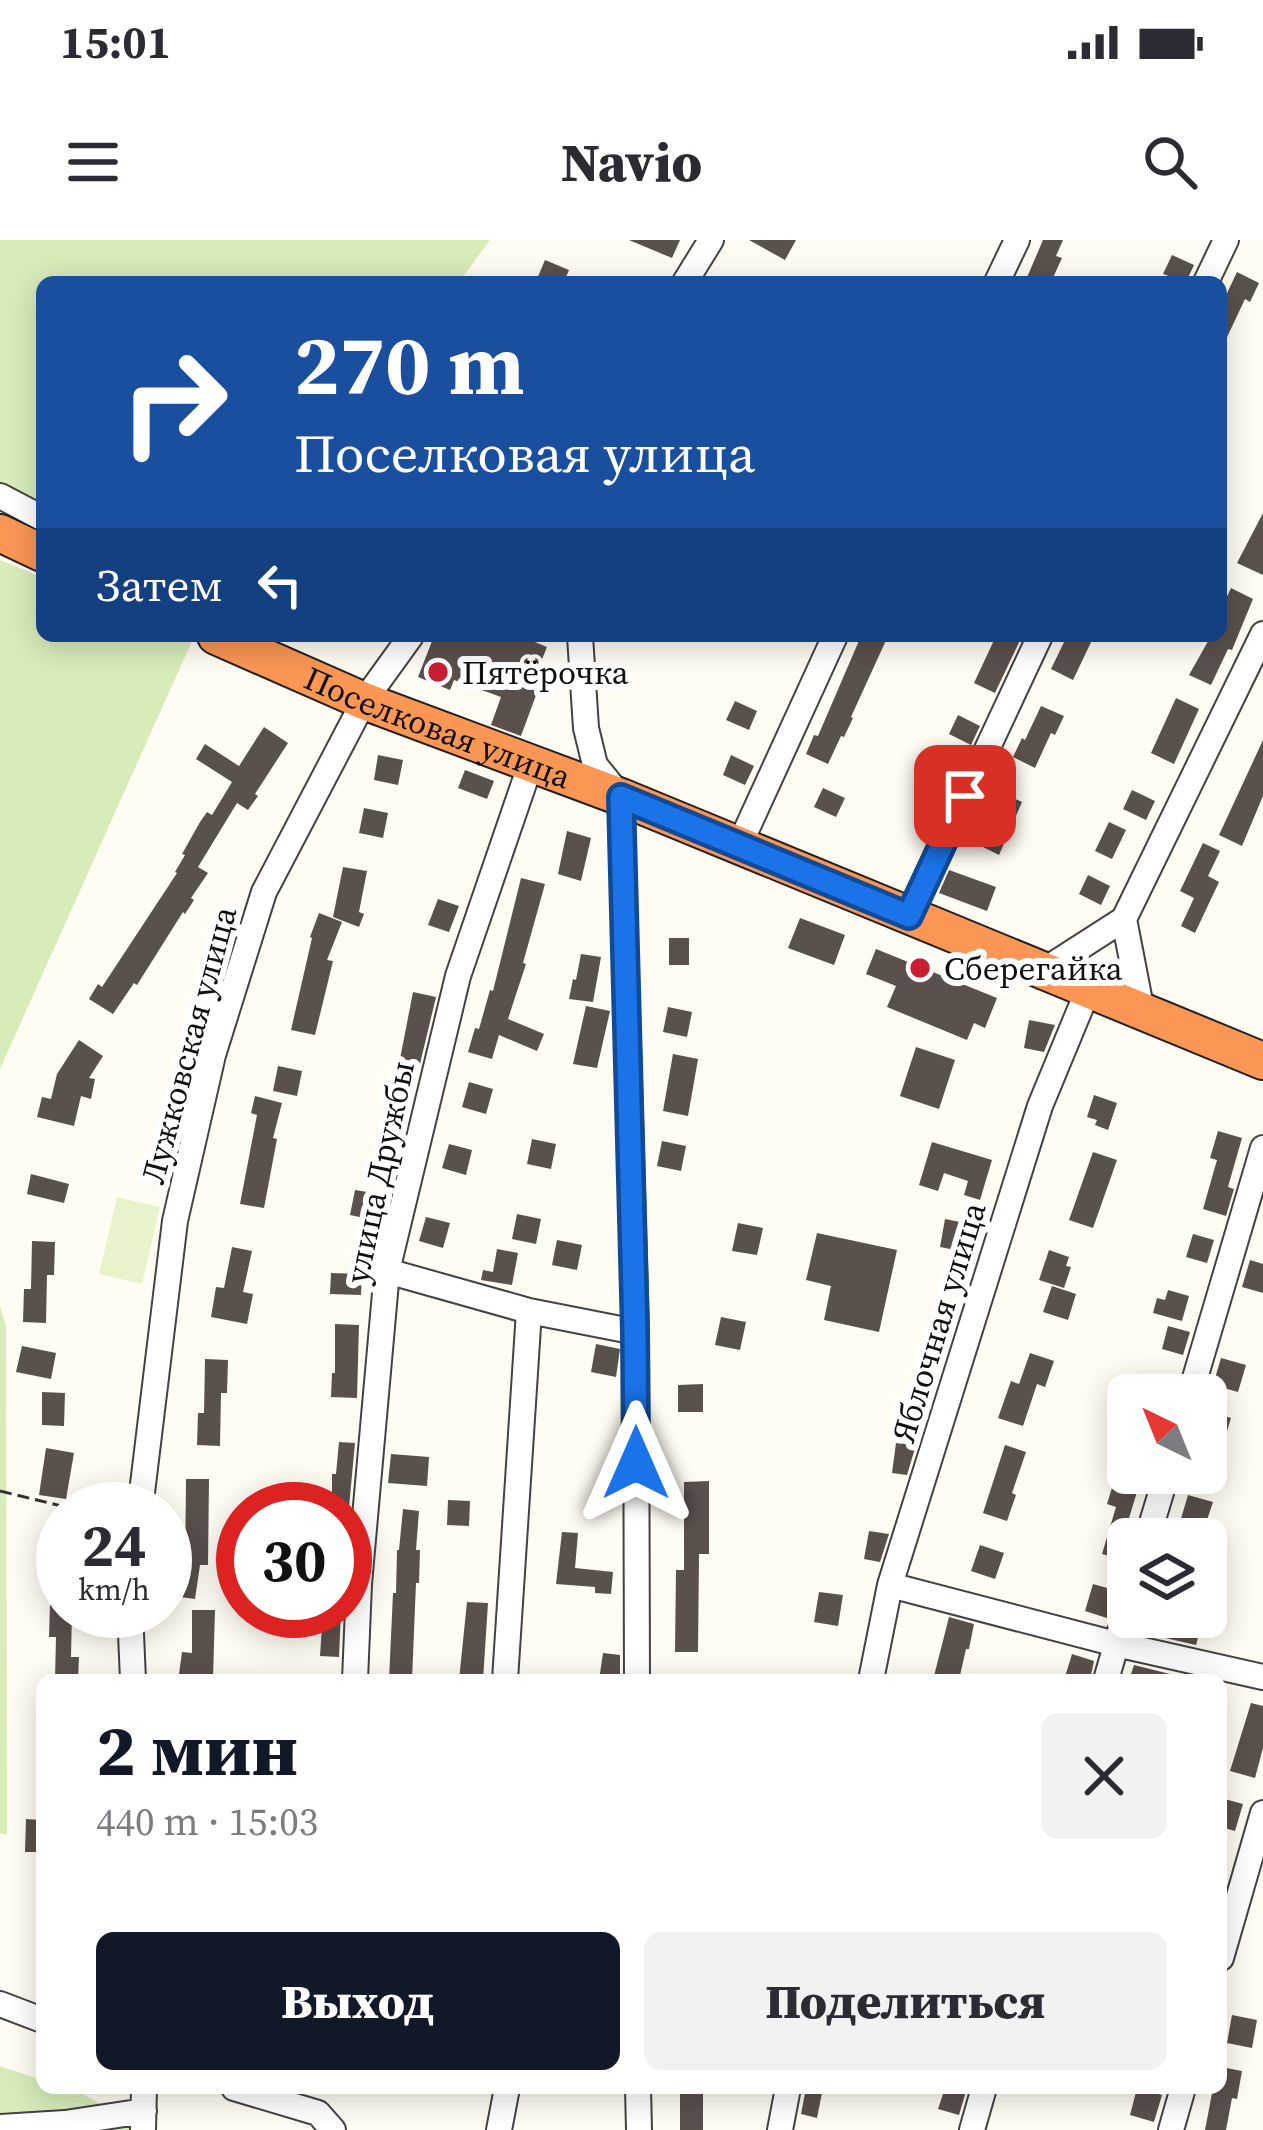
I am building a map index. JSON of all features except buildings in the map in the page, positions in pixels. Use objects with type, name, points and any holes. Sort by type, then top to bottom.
[{"type":"highway","points":[[0,533],[36,550]]},
{"type":"highway","name":"Поселковая улица","points":[[230,642],[364,701],[621,797],[1263,1061]]},
{"type":"street","points":[[689,276],[711,240]]},
{"type":"street","points":[[1000,276],[1017,240]]},
{"type":"street","points":[[1209,276],[1226,240]]},
{"type":"street","points":[[0,496],[36,515]]},
{"type":"street","points":[[1043,971],[1124,920],[1263,634]]},
{"type":"street","name":"Лужковская улица","points":[[143,1482],[175,1221],[213,1054],[263,892],[364,701],[406,642]]},
{"type":"street","points":[[580,642],[586,728],[595,765],[621,797],[635,1332],[637,1674]]},
{"type":"street","points":[[739,846],[833,642]]},
{"type":"street","points":[[909,916],[1037,642]]},
{"type":"street","name":"улица Дружбы","points":[[355,1674],[387,1270],[458,976],[531,763]]},
{"type":"street","points":[[1124,920],[1142,1012]]},
{"type":"street","name":"Яблочная улица","points":[[872,1674],[890,1585],[1040,1106],[1088,990]]},
{"type":"street","points":[[1196,1374],[1263,1148]]},
{"type":"street","points":[[387,1270],[529,1311],[635,1332]]},
{"type":"street","points":[[505,1674],[529,1311]]},
{"type":"street","points":[[890,1585],[1116,1644],[1263,1676]]},
{"type":"street","points":[[131,1638],[133,1674]]},
{"type":"street","points":[[1108,1674],[1118,1638]]},
{"type":"street","points":[[1227,1937],[1263,1813]]},
{"type":"street","points":[[0,2004],[36,2018]]},
{"type":"street","points":[[258,2094],[325,2110]]},
{"type":"street","points":[[499,2130],[506,2094]]},
{"type":"street","points":[[638,2094],[638,2130]]},
{"type":"street","points":[[780,2130],[787,2094]]},
{"type":"street","points":[[972,2130],[982,2094]]},
{"type":"street","points":[[1171,2130],[1182,2094]]},
{"type":"street","points":[[0,2127],[144,2110]]},
{"type":"path","points":[[0,1491],[36,1500]]},
{"type":"green space","points":[[0,240],[490,240],[463,276],[36,276],[36,522],[0,505]]},
{"type":"green space","points":[[0,560],[36,575],[36,642],[192,642],[0,1069]]},
{"type":"green space","points":[[117,1197],[160,1207],[142,1284],[99,1274]]},
{"type":"green space","points":[[0,1306],[6,1326],[7,1835],[0,1833]]},
{"type":"green space","points":[[0,2066],[36,2078],[36,2094],[82,2094],[153,2130],[0,2130]]},
{"type":"place","name":"Пятёрочка","points":[[438,672]]},
{"type":"place","name":"Сберегайка","points":[[920,968]]},
{"type":"route","points":[[636,1463],[621,797],[909,916],[965,796]]}]
